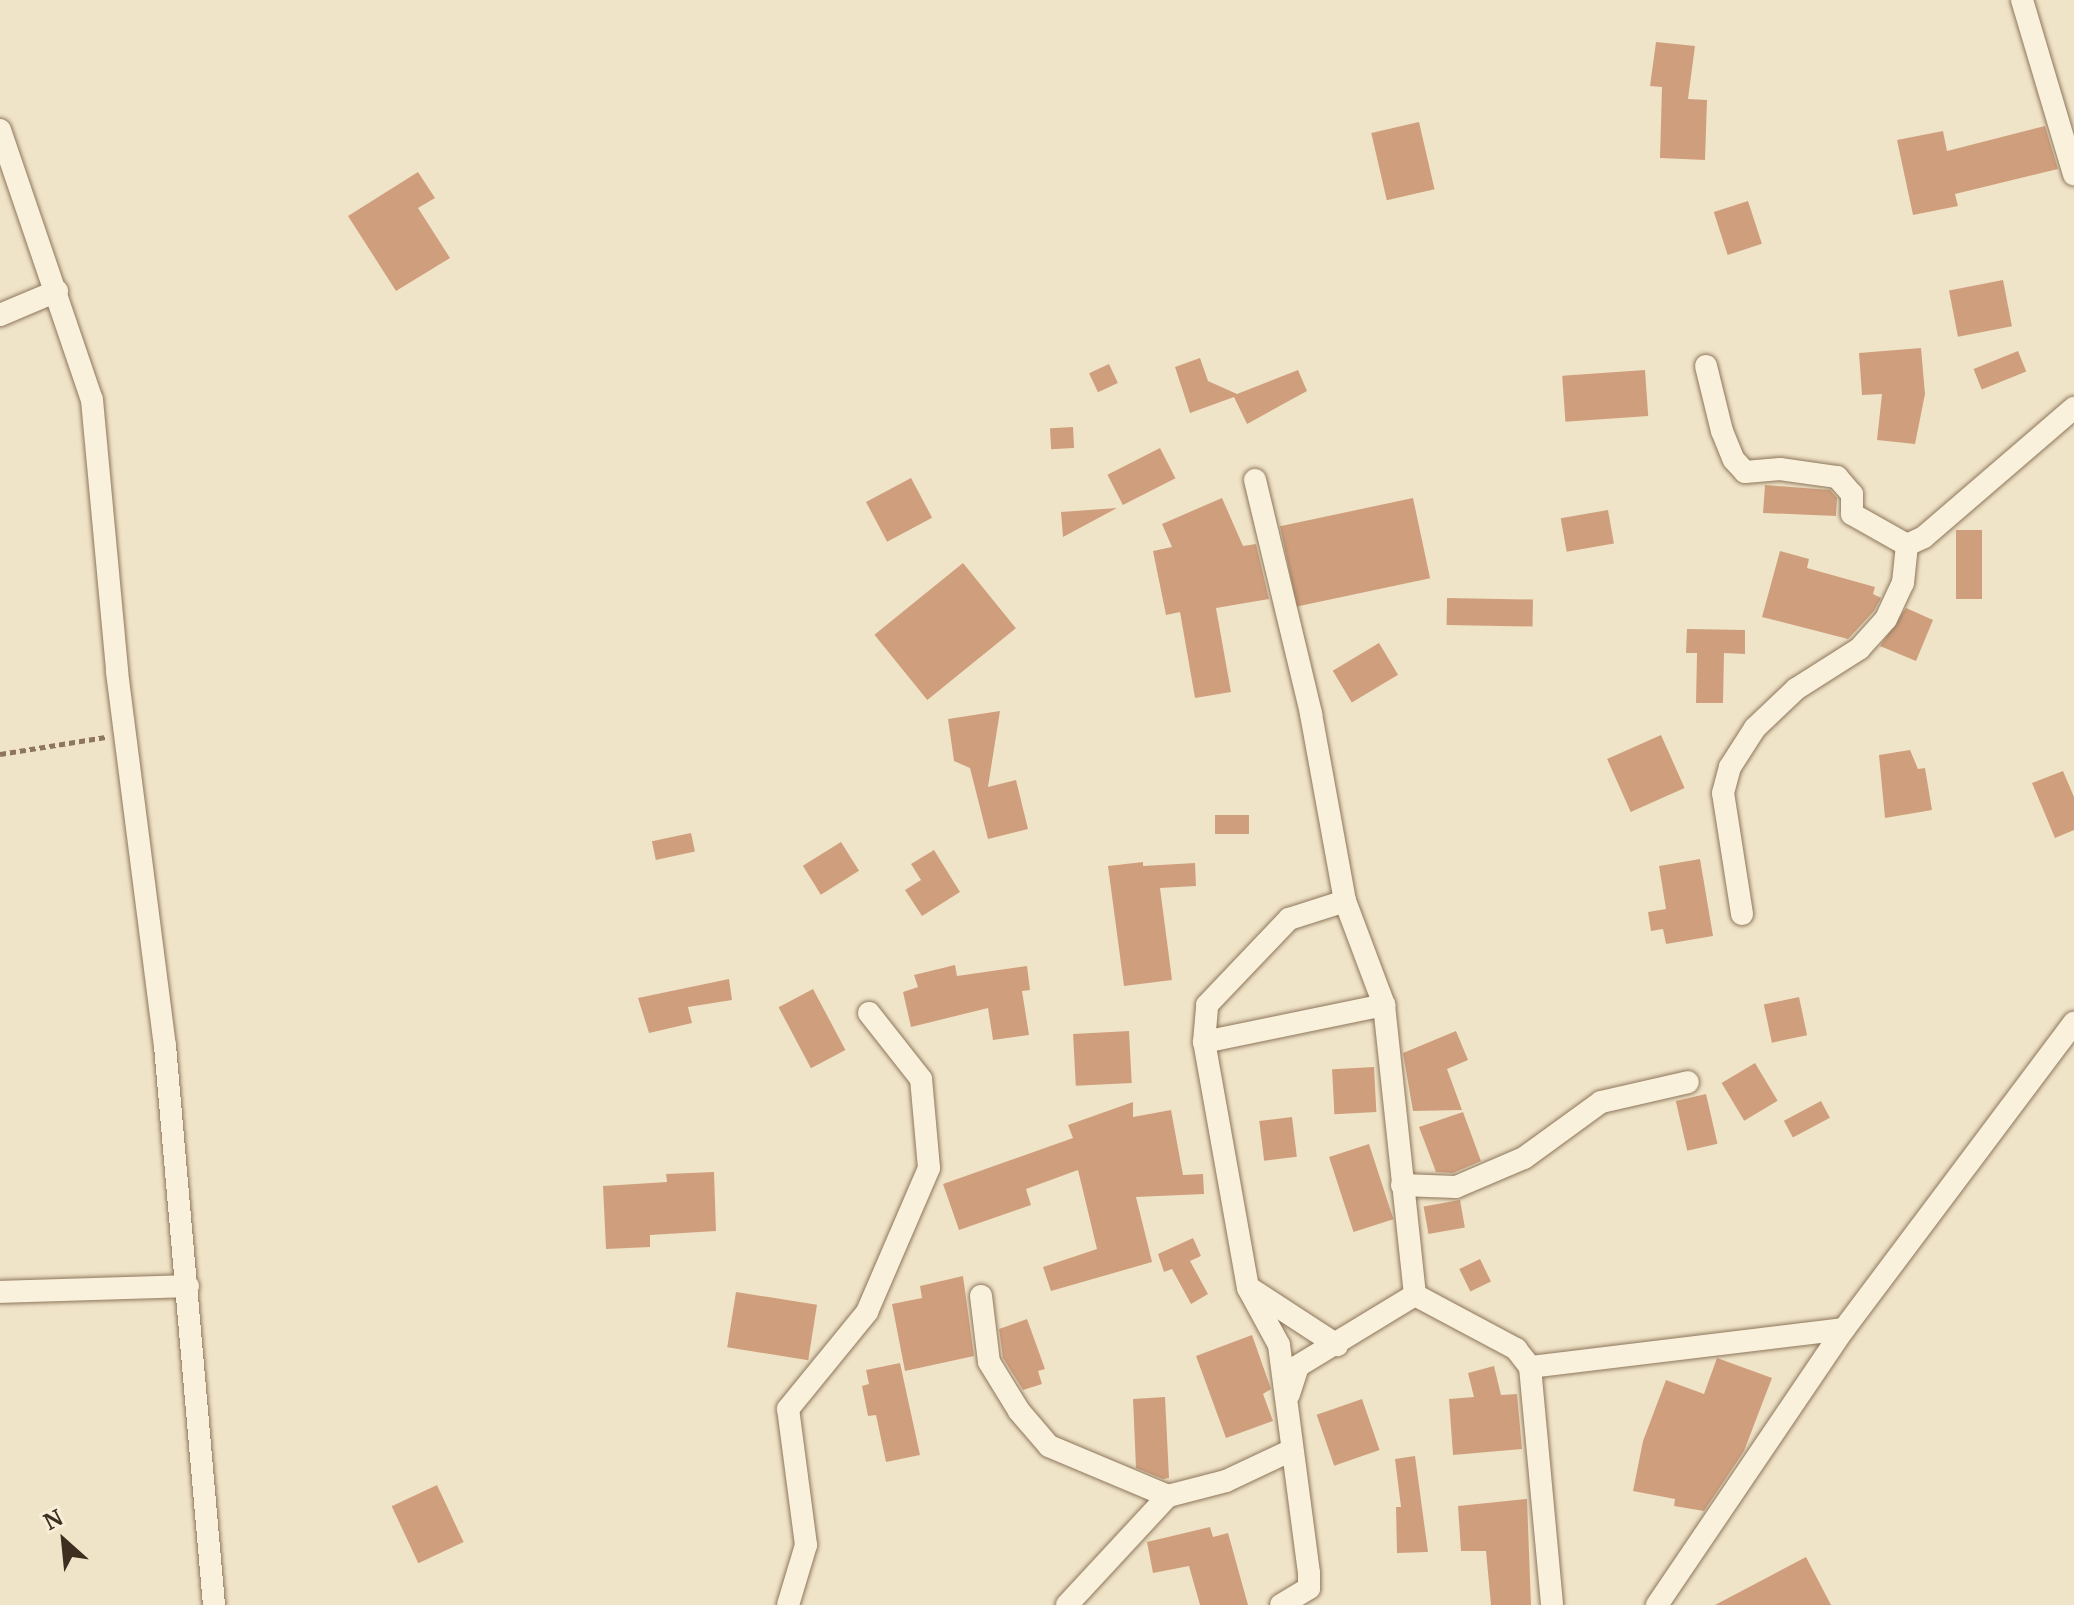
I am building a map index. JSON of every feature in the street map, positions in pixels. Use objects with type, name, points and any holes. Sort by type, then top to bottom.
[{"type":"street","points":[[2022,0],[2074,174]]},
{"type":"street","points":[[0,130],[92,400],[125,734],[165,1046],[214,1605]]},
{"type":"street","points":[[0,315],[57,291]]},
{"type":"street","points":[[1706,366],[1722,431],[1734,460],[1745,472],[1780,469],[1837,477],[1852,494],[1852,514],[1907,545]]},
{"type":"street","points":[[1907,545],[1924,537],[2074,408]]},
{"type":"street","points":[[1255,480],[1311,714],[1345,901],[1384,1005],[1415,1295]]},
{"type":"street","points":[[1742,914],[1723,793],[1730,767],[1755,728],[1796,689],[1859,649],[1886,619],[1903,583],[1907,545]]},
{"type":"street","points":[[1281,1605],[1309,1588],[1279,1345],[1248,1288],[1204,1042],[1211,997],[1289,919],[1345,901]]},
{"type":"street","points":[[1204,1042],[1384,1005]]},
{"type":"street","points":[[788,1605],[806,1545],[788,1409],[867,1312],[929,1168],[921,1079],[869,1013]]},
{"type":"street","points":[[1657,1605],[1844,1329],[2074,1023]]},
{"type":"street","points":[[1402,1185],[1456,1187],[1524,1158],[1601,1102],[1688,1082]]},
{"type":"street","points":[[0,1292],[188,1286]]},
{"type":"street","points":[[1248,1288],[1337,1345]]},
{"type":"street","points":[[1288,1419],[1289,1387],[1298,1366],[1415,1295]]},
{"type":"street","points":[[1415,1295],[1516,1349],[1530,1367],[1552,1605]]},
{"type":"street","points":[[981,1296],[989,1362],[1019,1411],[1049,1446],[1168,1496]]},
{"type":"street","points":[[1530,1367],[1844,1329]]},
{"type":"street","points":[[1067,1605],[1168,1496],[1226,1481],[1292,1450]]},
{"type":"path","points":[[0,754],[125,734]]},
{"type":"building","points":[[1656,42],[1695,46],[1688,99],[1707,100],[1705,160],[1660,158],[1662,87],[1650,86]]},
{"type":"building","points":[[1419,122],[1435,189],[1387,200],[1371,133]]},
{"type":"building","points":[[2045,126],[2058,169],[1955,194],[1958,206],[1913,215],[1897,140],[1943,131],[1947,151]]},
{"type":"building","points":[[418,172],[435,198],[418,208],[450,258],[396,291],[348,216]]},
{"type":"building","points":[[1748,201],[1762,244],[1728,255],[1714,212]]},
{"type":"building","points":[[2003,280],[2012,326],[1958,337],[1949,290]]},
{"type":"building","points":[[1921,348],[1925,394],[1915,444],[1877,440],[1882,394],[1862,395],[1859,353]]},
{"type":"building","points":[[2018,351],[2026,371],[1982,389],[1973,369]]},
{"type":"building","points":[[1200,358],[1208,381],[1237,394],[1298,370],[1307,391],[1247,424],[1234,397],[1190,413],[1175,367]]},
{"type":"building","points":[[1109,364],[1118,383],[1098,392],[1089,373]]},
{"type":"building","points":[[1645,370],[1648,416],[1565,422],[1562,376]]},
{"type":"building","points":[[1073,427],[1074,448],[1051,449],[1050,428]]},
{"type":"building","points":[[1160,448],[1175,478],[1123,505],[1107,475]]},
{"type":"building","points":[[911,478],[932,518],[887,542],[866,502]]},
{"type":"building","points":[[1765,485],[1830,490],[1837,498],[1836,516],[1763,513]]},
{"type":"building","points":[[1222,498],[1243,546],[1256,544],[1269,599],[1216,608],[1231,692],[1195,698],[1180,612],[1166,615],[1153,551],[1172,547],[1162,524]]},
{"type":"building","points":[[1413,498],[1430,578],[1297,606],[1280,526]]},
{"type":"building","points":[[1117,508],[1063,537],[1061,512]]},
{"type":"building","points":[[1608,510],[1614,543],[1567,552],[1561,518]]},
{"type":"building","points":[[1956,530],[1982,530],[1982,599],[1956,599]]},
{"type":"building","points":[[1780,551],[1809,559],[1807,568],[1875,587],[1873,594],[1881,598],[1874,611],[1848,639],[1762,617]]},
{"type":"building","points":[[963,563],[1016,628],[927,700],[874,635]]},
{"type":"building","points":[[1447,598],[1533,600],[1533,626],[1447,625]]},
{"type":"building","points":[[1906,608],[1933,620],[1916,661],[1880,646]]},
{"type":"building","points":[[1687,629],[1745,630],[1745,654],[1724,653],[1723,703],[1696,703],[1697,653],[1686,653]]},
{"type":"building","points":[[1379,643],[1398,675],[1352,703],[1333,671]]},
{"type":"building","points":[[1000,711],[988,787],[1016,780],[1028,829],[988,839],[970,768],[954,761],[948,719]]},
{"type":"building","points":[[1661,735],[1685,788],[1631,812],[1607,759]]},
{"type":"building","points":[[1910,750],[1918,769],[1925,768],[1932,810],[1885,818],[1879,755]]},
{"type":"building","points":[[2063,771],[2074,797],[2074,830],[2055,838],[2032,783]]},
{"type":"building","points":[[1215,815],[1249,815],[1249,834],[1215,834]]},
{"type":"building","points":[[691,833],[695,852],[656,860],[652,841]]},
{"type":"building","points":[[841,842],[859,871],[821,895],[803,866]]},
{"type":"building","points":[[934,850],[960,892],[922,916],[905,890],[921,880],[911,864]]},
{"type":"building","points":[[1700,859],[1713,936],[1666,944],[1663,929],[1651,931],[1648,912],[1666,909],[1659,866]]},
{"type":"building","points":[[1143,862],[1143,866],[1195,863],[1196,886],[1160,888],[1172,980],[1124,986],[1108,866]]},
{"type":"building","points":[[955,965],[957,976],[1027,966],[1030,990],[1022,991],[1029,1035],[993,1040],[988,1008],[911,1027],[903,992],[918,987],[914,975]]},
{"type":"building","points":[[729,979],[732,1000],[688,1007],[692,1023],[649,1033],[638,998]]},
{"type":"building","points":[[813,989],[845,1050],[811,1068],[779,1007]]},
{"type":"building","points":[[1799,997],[1807,1035],[1772,1043],[1764,1004]]},
{"type":"building","points":[[1129,1031],[1132,1083],[1076,1086],[1073,1034]]},
{"type":"building","points":[[1456,1031],[1468,1060],[1447,1069],[1462,1110],[1413,1111],[1403,1053]]},
{"type":"building","points":[[1755,1063],[1778,1101],[1744,1121],[1722,1083]]},
{"type":"building","points":[[1374,1067],[1376,1112],[1334,1114],[1332,1069]]},
{"type":"building","points":[[1706,1094],[1717,1144],[1687,1151],[1676,1101]]},
{"type":"building","points":[[1821,1101],[1830,1118],[1793,1137],[1784,1121]]},
{"type":"building","points":[[1133,1102],[1133,1117],[1171,1110],[1183,1175],[1203,1174],[1204,1194],[1136,1197],[1152,1262],[1051,1291],[1043,1267],[1097,1249],[1078,1170],[1026,1189],[1031,1205],[959,1230],[943,1184],[1073,1138],[1068,1125]]},
{"type":"building","points":[[1463,1112],[1481,1161],[1453,1173],[1436,1172],[1419,1127]]},
{"type":"building","points":[[1292,1117],[1297,1157],[1264,1161],[1259,1121]]},
{"type":"building","points":[[1369,1144],[1393,1219],[1353,1232],[1329,1157]]},
{"type":"building","points":[[714,1172],[716,1231],[650,1235],[650,1247],[606,1249],[603,1186],[667,1182],[666,1174]]},
{"type":"building","points":[[1460,1200],[1465,1228],[1428,1234],[1424,1206]]},
{"type":"building","points":[[1193,1238],[1201,1256],[1190,1261],[1208,1294],[1191,1304],[1172,1269],[1164,1272],[1158,1254]]},
{"type":"building","points":[[1480,1259],[1491,1281],[1470,1292],[1459,1269]]},
{"type":"building","points":[[963,1276],[974,1356],[905,1371],[892,1304],[922,1298],[920,1286]]},
{"type":"building","points":[[736,1292],[817,1305],[808,1360],[727,1347]]},
{"type":"building","points":[[1027,1319],[1045,1369],[1038,1371],[1042,1384],[1023,1390],[1003,1358],[999,1329]]},
{"type":"building","points":[[1252,1335],[1271,1389],[1263,1394],[1273,1421],[1226,1438],[1196,1356]]},
{"type":"building","points":[[1717,1358],[1772,1378],[1744,1451],[1704,1511],[1674,1506],[1675,1499],[1633,1491],[1643,1441],[1666,1380],[1704,1394]]},
{"type":"building","points":[[900,1363],[920,1455],[886,1462],[876,1415],[868,1416],[862,1386],[869,1384],[866,1370]]},
{"type":"building","points":[[1494,1366],[1501,1395],[1517,1394],[1522,1449],[1453,1455],[1449,1399],[1474,1397],[1468,1373]]},
{"type":"building","points":[[1165,1397],[1169,1478],[1163,1479],[1136,1468],[1133,1399]]},
{"type":"building","points":[[1362,1399],[1380,1450],[1334,1466],[1317,1415]]},
{"type":"building","points":[[1415,1456],[1428,1552],[1397,1553],[1396,1507],[1401,1507],[1395,1459]]},
{"type":"building","points":[[437,1485],[464,1542],[418,1563],[392,1506]]},
{"type":"building","points":[[1527,1499],[1531,1605],[1491,1605],[1486,1551],[1461,1551],[1458,1506]]},
{"type":"building","points":[[1210,1527],[1213,1537],[1228,1533],[1248,1605],[1200,1605],[1189,1566],[1153,1573],[1147,1542]]},
{"type":"building","points":[[1806,1557],[1831,1605],[1715,1605]]}]
